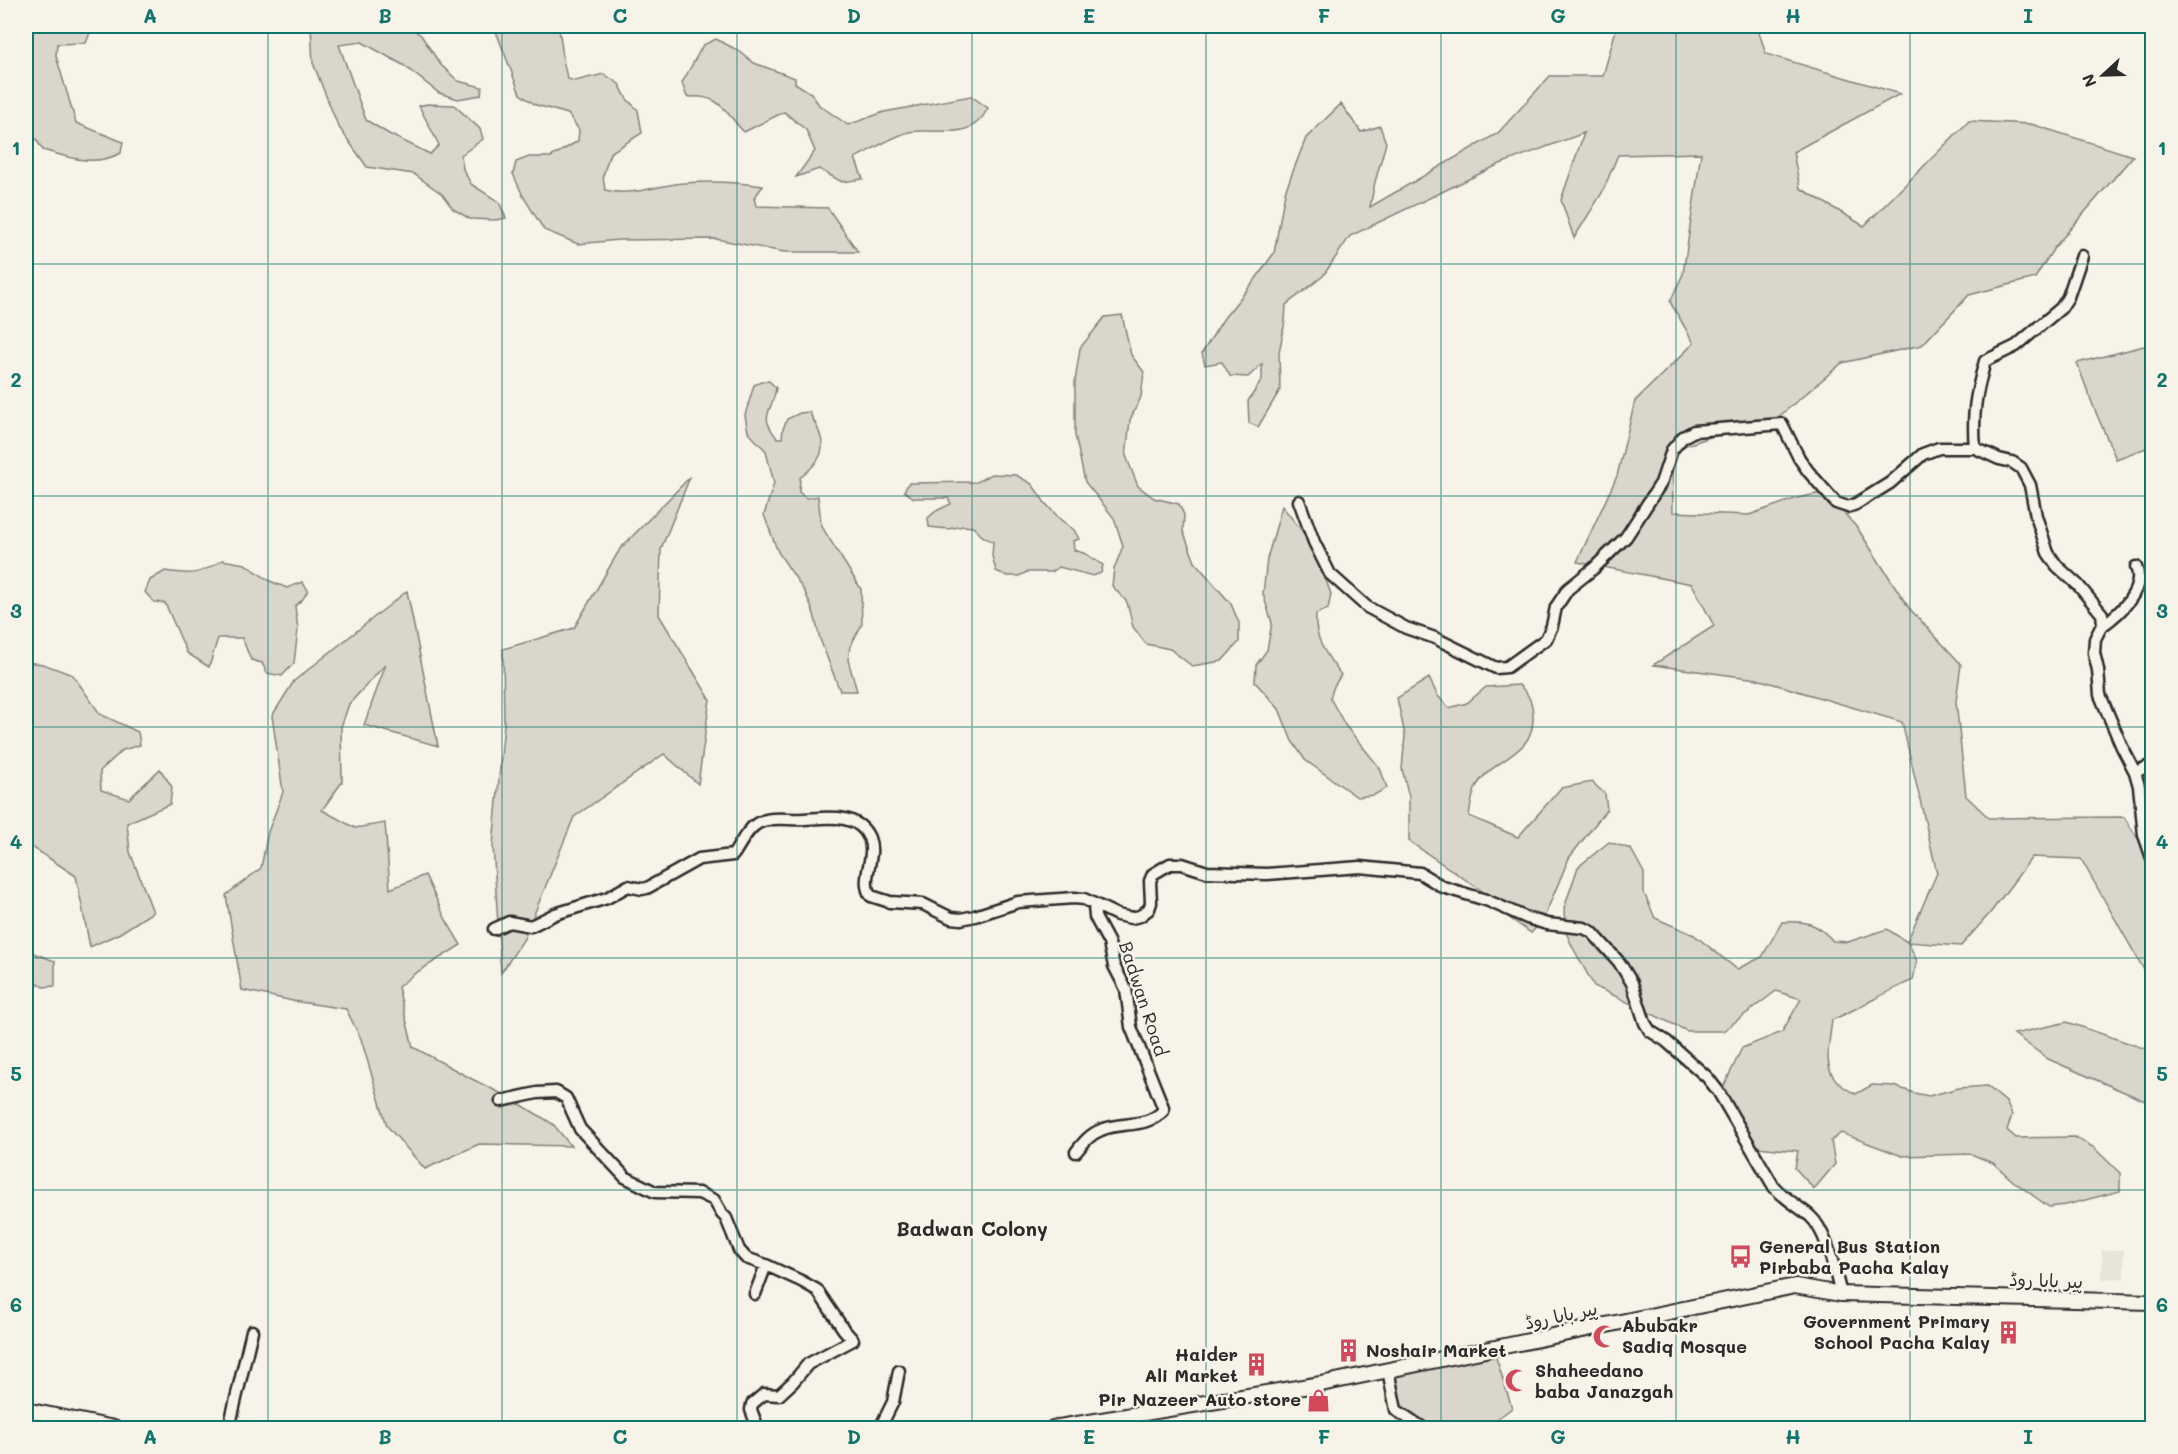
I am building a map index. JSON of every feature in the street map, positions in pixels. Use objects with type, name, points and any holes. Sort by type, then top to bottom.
[{"type":"main road","name":"پیر بابا روڈ","points":[[1053,1428],[1321,1384],[1795,1286],[1840,1294],[2152,1302]]},
{"type":"main road","points":[[26,1410],[114,1428]]},
{"type":"street","points":[[1975,448],[1973,419],[1975,400],[1985,361],[2016,346],[2061,308],[2068,297],[2082,256]]},
{"type":"street","points":[[1299,501],[1314,542],[1330,574],[1367,607],[1406,628],[1435,638],[1496,668],[1507,667],[1546,639],[1552,626],[1556,607],[1568,590],[1626,537],[1661,483],[1672,450],[1683,436],[1695,431],[1782,424],[1798,458],[1808,471],[1836,503],[1848,507],[1890,483],[1923,454],[1940,448],[1975,448],[2012,462],[2021,468],[2030,484],[2036,516],[2049,553],[2056,566],[2078,585],[2102,614],[2102,626]]},
{"type":"street","points":[[2136,567],[2139,578],[2136,589],[2112,619],[2102,626],[2095,639],[2094,653],[2100,695],[2112,726],[2135,772],[2139,786],[2144,835],[2152,858]]},
{"type":"street","points":[[2135,772],[2152,765]]},
{"type":"street","points":[[494,930],[509,922],[531,926],[555,914],[607,898],[628,886],[647,888],[705,856],[734,855],[749,830],[760,822],[772,818],[839,817],[852,821],[862,828],[869,838],[872,853],[866,884],[871,896],[890,902],[923,904],[951,918],[961,919],[1018,902],[1074,898],[1084,899],[1118,915],[1131,918],[1140,916],[1149,909],[1151,903],[1150,881],[1153,874],[1170,864],[1182,864],[1207,872],[1267,874],[1360,867],[1420,873],[1443,887],[1486,900],[1527,918],[1547,924],[1584,928],[1592,932],[1619,962],[1632,983],[1645,1023],[1650,1031],[1666,1041],[1707,1077],[1718,1091],[1774,1187],[1785,1199],[1812,1218],[1819,1228],[1840,1294]]},
{"type":"street","name":"Badwan Road","points":[[1076,1152],[1087,1138],[1100,1130],[1148,1122],[1163,1111],[1131,1027],[1126,989],[1114,966],[1109,943],[1095,916],[1094,905]]},
{"type":"street","points":[[501,1101],[537,1093],[556,1092],[566,1098],[580,1129],[625,1177],[656,1192],[699,1193],[714,1200],[726,1218],[739,1250],[746,1258],[766,1265],[817,1290],[853,1340],[808,1364],[779,1395],[764,1394],[754,1402],[751,1410],[758,1428]]},
{"type":"street","points":[[755,1294],[766,1265]]},
{"type":"street","points":[[229,1428],[252,1331]]},
{"type":"street","points":[[1388,1370],[1396,1410],[1423,1428]]},
{"type":"street","points":[[884,1428],[883,1422],[893,1402],[899,1371]]},
{"type":"shaded area","points":[[26,26],[86,26],[91,30],[86,43],[57,44],[56,56],[76,123],[123,142],[121,153],[101,160],[82,160],[43,150],[26,124]]},
{"type":"shaded area","points":[[311,26],[408,26],[421,35],[440,64],[458,81],[482,87],[481,95],[458,99],[439,93],[403,65],[362,42],[339,45],[366,120],[389,134],[430,154],[439,145],[419,106],[427,104],[454,105],[480,129],[483,139],[461,155],[463,169],[471,184],[499,202],[506,218],[470,219],[453,209],[442,194],[414,174],[367,167],[338,126],[313,63]]},
{"type":"shaded area","points":[[494,26],[558,26],[568,79],[575,81],[604,74],[619,84],[627,99],[638,110],[642,133],[610,153],[603,176],[605,190],[625,192],[704,182],[763,186],[754,198],[756,206],[828,208],[858,252],[784,252],[716,239],[618,240],[578,244],[544,230],[523,196],[513,174],[516,162],[529,157],[551,157],[578,141],[579,130],[568,114],[536,105],[520,94]]},
{"type":"shaded area","points":[[1617,26],[1757,26],[1766,54],[1900,94],[1793,152],[1800,188],[1864,226],[1969,121],[2031,124],[2133,156],[2054,248],[2035,278],[1969,295],[1922,345],[1842,363],[1770,424],[1737,428],[1672,450],[1673,512],[1749,515],[1797,498],[1826,492],[1858,529],[1909,608],[1961,664],[1956,701],[1966,796],[1989,818],[2124,817],[2152,860],[2152,984],[2081,859],[2032,857],[1991,912],[1961,946],[1908,942],[1917,961],[1913,980],[1832,1020],[1828,1054],[1831,1072],[1836,1080],[1856,1094],[1872,1085],[1894,1086],[1929,1096],[1959,1088],[1987,1086],[2006,1102],[2012,1115],[2007,1130],[2016,1138],[2075,1137],[2093,1147],[2120,1173],[2120,1191],[2049,1207],[1993,1163],[1971,1154],[1902,1156],[1841,1133],[1831,1141],[1835,1164],[1814,1189],[1795,1168],[1798,1151],[1757,1147],[1722,1090],[1742,1048],[1782,1032],[1801,999],[1776,991],[1723,1031],[1687,1031],[1594,986],[1565,930],[1564,908],[1578,867],[1609,842],[1631,849],[1644,873],[1644,893],[1655,918],[1694,935],[1737,969],[1762,957],[1782,922],[1798,922],[1816,926],[1833,941],[1848,942],[1887,929],[1907,942],[1937,873],[1902,722],[1757,679],[1653,665],[1714,626],[1692,584],[1577,562],[1617,476],[1635,401],[1694,343],[1670,302],[1683,274],[1701,153],[1618,155],[1602,193],[1574,238],[1561,200],[1584,133],[1500,164],[1350,236],[1323,276],[1286,305],[1279,353],[1280,390],[1258,427],[1249,423],[1248,401],[1262,380],[1262,364],[1248,377],[1230,376],[1222,362],[1205,365],[1202,353],[1224,318],[1274,253],[1285,192],[1306,138],[1341,104],[1361,132],[1380,126],[1386,143],[1370,207],[1498,133],[1550,76],[1603,76]]},
{"type":"shaded area","points":[[716,39],[739,51],[754,63],[795,78],[795,83],[811,93],[819,105],[848,125],[884,112],[971,96],[988,108],[981,119],[973,126],[963,130],[904,133],[855,158],[863,179],[842,182],[819,169],[796,177],[815,151],[806,130],[784,112],[744,132],[726,110],[714,101],[707,98],[687,97],[682,83],[703,45]]},
{"type":"shaded area","points":[[1122,315],[1131,355],[1144,372],[1141,397],[1130,420],[1126,456],[1138,486],[1154,498],[1179,504],[1184,515],[1183,531],[1195,562],[1231,604],[1239,623],[1239,642],[1222,661],[1192,666],[1170,649],[1146,644],[1133,627],[1127,602],[1112,586],[1114,569],[1123,546],[1114,518],[1085,482],[1075,435],[1075,382],[1080,348],[1105,317]]},
{"type":"shaded area","points":[[2152,341],[2152,374],[2150,376],[2152,376],[2152,446],[2116,459],[2077,363],[2144,346]]},
{"type":"shaded area","points":[[769,381],[776,388],[767,418],[777,438],[782,438],[787,419],[809,412],[822,440],[822,448],[816,462],[800,478],[799,492],[806,498],[818,496],[821,523],[825,532],[861,589],[862,624],[850,647],[848,660],[857,691],[840,691],[805,592],[778,552],[764,515],[774,483],[766,451],[748,432],[745,415],[754,385]]},
{"type":"shaded area","points":[[991,474],[1016,475],[1032,484],[1045,503],[1074,530],[1079,539],[1073,541],[1074,550],[1086,554],[1103,565],[1101,573],[1093,576],[1059,567],[1052,572],[1027,572],[1019,576],[1007,576],[996,571],[992,556],[993,542],[973,527],[948,529],[929,527],[928,518],[936,511],[951,504],[948,498],[914,498],[904,491],[909,483],[977,482]]},
{"type":"shaded area","points":[[690,477],[661,549],[659,615],[710,699],[698,784],[664,754],[574,817],[524,939],[501,973],[493,845],[504,724],[503,649],[574,628],[620,549]]},
{"type":"shaded area","points":[[1282,506],[1313,545],[1331,594],[1328,609],[1316,614],[1319,639],[1341,675],[1330,698],[1345,725],[1380,768],[1387,788],[1374,795],[1357,797],[1305,760],[1292,741],[1279,709],[1255,682],[1256,665],[1267,650],[1272,623],[1263,594],[1267,559]]},
{"type":"shaded area","points":[[222,560],[245,564],[270,581],[287,588],[302,582],[308,590],[295,606],[298,629],[294,663],[282,676],[267,673],[262,663],[251,660],[242,638],[218,638],[209,667],[187,653],[165,603],[154,602],[145,592],[150,580],[165,571],[195,573]]},
{"type":"shaded area","points":[[407,591],[438,746],[364,725],[386,664],[349,704],[341,727],[342,782],[322,810],[355,828],[385,823],[390,889],[425,875],[446,920],[461,945],[414,974],[398,987],[413,1047],[512,1099],[553,1124],[571,1146],[479,1144],[425,1169],[387,1126],[361,1039],[346,1009],[242,990],[226,895],[261,868],[268,832],[283,792],[272,716],[294,681]]},
{"type":"shaded area","points":[[26,662],[43,664],[73,675],[100,714],[138,732],[140,745],[123,750],[100,771],[101,790],[129,799],[160,769],[172,787],[170,804],[127,823],[130,852],[153,912],[120,933],[90,947],[76,876],[26,843]]},
{"type":"shaded area","points":[[1429,678],[1438,696],[1449,708],[1467,703],[1486,687],[1519,685],[1528,695],[1531,703],[1532,730],[1527,740],[1512,755],[1484,776],[1477,785],[1469,816],[1518,837],[1561,788],[1592,782],[1605,794],[1607,809],[1569,858],[1543,920],[1531,933],[1508,917],[1485,893],[1409,841],[1409,797],[1402,769],[1405,735],[1397,698]]},
{"type":"shaded area","points":[[26,907],[33,953],[55,961],[55,986],[43,987],[26,974]]},
{"type":"shaded area","points":[[2067,1022],[2152,1051],[2152,1104],[2048,1059],[2014,1034]]},
{"type":"shaded area","points":[[2102,1250],[2124,1250],[2124,1278],[2102,1279]]},
{"type":"shaded area","points":[[1696,1314],[1699,1323],[1639,1335],[1638,1324]]},
{"type":"shaded area","points":[[1493,1348],[1512,1408],[1485,1428],[1423,1428],[1396,1410],[1388,1370]]},
{"type":"place","name":"General Bus Station Pirbaba Pacha Kalay","points":[[1741,1257]]},
{"type":"place","name":"Government Primary School Pacha Kalay","points":[[2008,1332]]},
{"type":"place","name":"Abubakr Sadiq Mosque","points":[[1604,1336]]},
{"type":"place","name":"Noshair Market","points":[[1348,1351]]},
{"type":"place","name":"Haider Ali Market","points":[[1256,1365]]},
{"type":"place","name":"Shaheedano baba Janazgah","points":[[1517,1381]]},
{"type":"place","name":"Pir Nazeer Auto store","points":[[1319,1400]]},
{"type":"district","name":"Badwan Colony","points":[[972,1229]]}]
